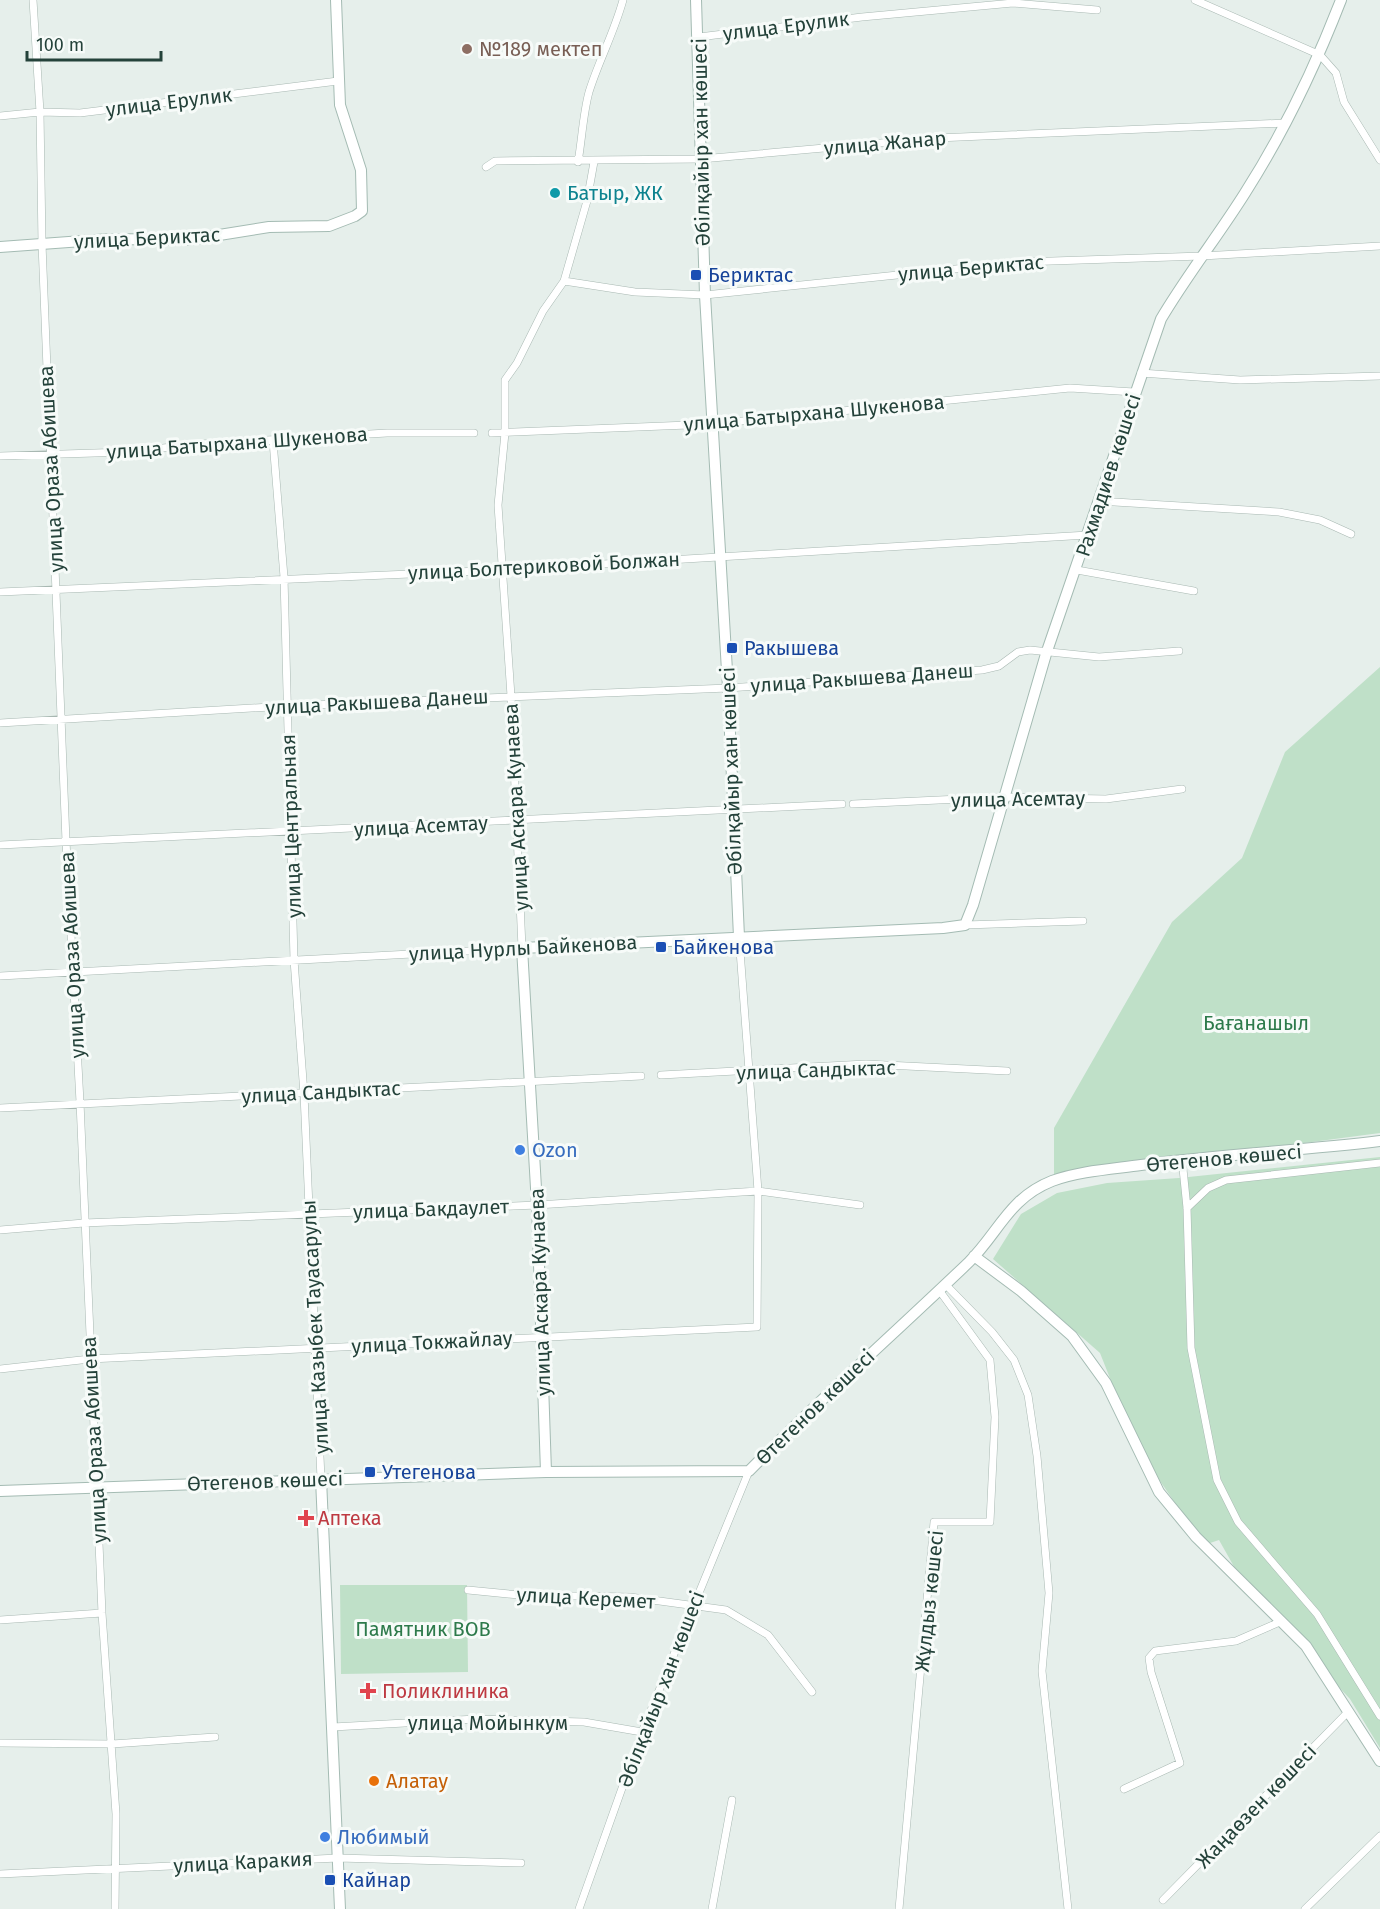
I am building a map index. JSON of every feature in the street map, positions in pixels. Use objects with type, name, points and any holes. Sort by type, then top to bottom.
[{"type":"street","name":"улица Ораза Абишева","points":[[33,0],[40,112],[42,244],[66,841],[80,1102],[102,1613],[112,1744],[115,1909]]},
{"type":"street","points":[[336,0],[338,81]]},
{"type":"street","points":[[578,162],[588,98],[601,57],[614,33],[623,0]]},
{"type":"street","name":"Әбілқайыр хан көшесі","points":[[696,0],[699,37],[705,295],[728,688],[739,938],[758,1191],[756,1327]]},
{"type":"street","points":[[1195,0],[1320,55],[1336,73],[1344,102],[1380,160]]},
{"type":"street","name":"Рахмадиев көшесі","points":[[965,925],[973,905],[1046,654],[1077,570],[1134,392],[1161,320],[1245,193],[1286,123],[1320,55],[1341,0]]},
{"type":"street","name":"улица Ерулик","points":[[699,37],[862,17],[1013,2],[1097,10]]},
{"type":"street","name":"улица Ерулик","points":[[0,116],[40,112],[80,113],[338,81]]},
{"type":"street","name":"улица Бериктас","points":[[0,247],[110,239],[188,240],[269,228],[329,226],[355,216],[362,211],[361,170],[340,105],[338,81]]},
{"type":"street","name":"улица Жанар","points":[[486,167],[495,161],[594,162],[701,159],[937,138],[1286,123]]},
{"type":"street","name":"улица Аскара Кунаева","points":[[546,1472],[537,1205],[522,948],[511,696],[498,504],[506,433],[505,380],[517,363],[543,311],[564,281],[587,201],[594,162]]},
{"type":"street","name":"улица Бериктас","points":[[564,281],[644,293],[705,295],[1022,262],[1202,256],[1380,246]]},
{"type":"street","points":[[1141,373],[1240,380],[1380,376]]},
{"type":"street","name":"улица Батырхана Шукенова","points":[[492,433],[713,424],[1070,388],[1134,392]]},
{"type":"street","name":"улица Батырхана Шукенова","points":[[0,456],[126,452],[200,444],[387,433],[474,433]]},
{"type":"street","name":"улица Центральная","points":[[273,441],[284,577],[294,960]]},
{"type":"street","points":[[1098,501],[1279,512],[1320,520],[1351,534]]},
{"type":"street","name":"улица Болтериковой Болжан","points":[[0,592],[284,577],[502,570],[1088,535]]},
{"type":"street","points":[[1077,570],[1194,591]]},
{"type":"street","name":"улица Ракышева Данеш","points":[[0,723],[287,706],[728,688],[982,670],[999,666],[1018,652],[1029,650],[1046,654],[1099,657],[1179,651]]},
{"type":"street","name":"улица Асемтау","points":[[853,804],[1003,797],[1106,799],[1182,789]]},
{"type":"street","name":"улица Асемтау","points":[[0,845],[291,833],[842,804]]},
{"type":"street","name":"улица Нурлы Байкенова","points":[[0,976],[965,925],[1083,921]]},
{"type":"street","name":"улица Казыбек Тауасарулы","points":[[294,960],[310,1213],[340,1909]]},
{"type":"street","name":"улица Сандыктас","points":[[661,1076],[866,1064],[1007,1071]]},
{"type":"street","name":"улица Сандыктас","points":[[0,1108],[80,1102],[304,1094],[641,1076]]},
{"type":"street","name":"Өтегенов көшесі","points":[[0,1491],[546,1472],[749,1471],[804,1415],[974,1256],[1026,1193],[1054,1181],[1098,1170],[1182,1159],[1301,1151],[1380,1141]]},
{"type":"street","points":[[1182,1159],[1187,1208],[1191,1348],[1217,1480],[1238,1522],[1317,1614],[1380,1716]]},
{"type":"street","points":[[1187,1208],[1208,1188],[1226,1180],[1380,1163]]},
{"type":"street","name":"улица Бакдаулет","points":[[0,1230],[84,1223],[537,1205],[758,1191],[860,1205]]},
{"type":"street","points":[[974,1256],[1021,1291],[1072,1336],[1106,1383],[1159,1492],[1196,1537],[1306,1646],[1380,1761]]},
{"type":"street","points":[[942,1287],[992,1332],[1014,1360],[1028,1395],[1037,1456],[1049,1593],[1042,1671],[1068,1909]]},
{"type":"street","name":"Жұлдыз көшесі","points":[[899,1909],[934,1522],[990,1522],[995,1417],[990,1360],[942,1287]]},
{"type":"street","name":"улица Токжайлау","points":[[0,1369],[90,1359],[756,1327]]},
{"type":"street","name":"Әбілқайыр хан көшесі","points":[[579,1909],[642,1732],[749,1471]]},
{"type":"street","name":"улица Керемет","points":[[468,1590],[519,1595],[630,1597],[726,1610],[768,1635],[812,1692]]},
{"type":"street","points":[[0,1620],[102,1613]]},
{"type":"street","points":[[1124,1789],[1180,1763],[1151,1672],[1149,1658],[1155,1651],[1236,1641],[1282,1621]]},
{"type":"street","name":"Жаңаөзен көшесі","points":[[1163,1900],[1349,1711]]},
{"type":"street","name":"улица Мойынкум","points":[[333,1727],[476,1719],[584,1722],[642,1732]]},
{"type":"street","points":[[0,1743],[112,1744],[214,1737]]},
{"type":"street","points":[[712,1909],[732,1800]]},
{"type":"street","points":[[1305,1909],[1380,1836]]},
{"type":"street","name":"улица Каракия","points":[[0,1874],[338,1858],[521,1863]]},
{"type":"green space","name":"Бағанашыл","points":[[1380,667],[1380,1133],[1182,1159],[1054,1181],[1054,1128],[1172,922],[1242,858],[1285,752]]},
{"type":"green space","points":[[1380,1157],[1380,1748],[1350,1699],[1245,1586],[1219,1540],[1204,1545],[1138,1449],[1100,1353],[993,1259],[1021,1214],[1057,1193],[1107,1183],[1179,1178]]},
{"type":"green space","name":"Памятник ВОВ","points":[[340,1585],[467,1585],[468,1672],[341,1674]]},
{"type":"place","name":"№189 мектеп","points":[[467,49]]},
{"type":"place","name":"Батыр, ЖК","points":[[555,193]]},
{"type":"place","name":"Бериктас","points":[[696,275]]},
{"type":"place","name":"Ракышева","points":[[732,648]]},
{"type":"place","name":"Байкенова","points":[[661,947]]},
{"type":"place","name":"Ozon","points":[[520,1150]]},
{"type":"place","name":"Утегенова","points":[[370,1472]]},
{"type":"place","name":"Аптека","points":[[306,1518]]},
{"type":"place","name":"Поликлиника","points":[[368,1691]]},
{"type":"place","name":"Алатау","points":[[374,1781]]},
{"type":"place","name":"Любимый","points":[[325,1837]]},
{"type":"place","name":"Кайнар","points":[[330,1880]]}]
